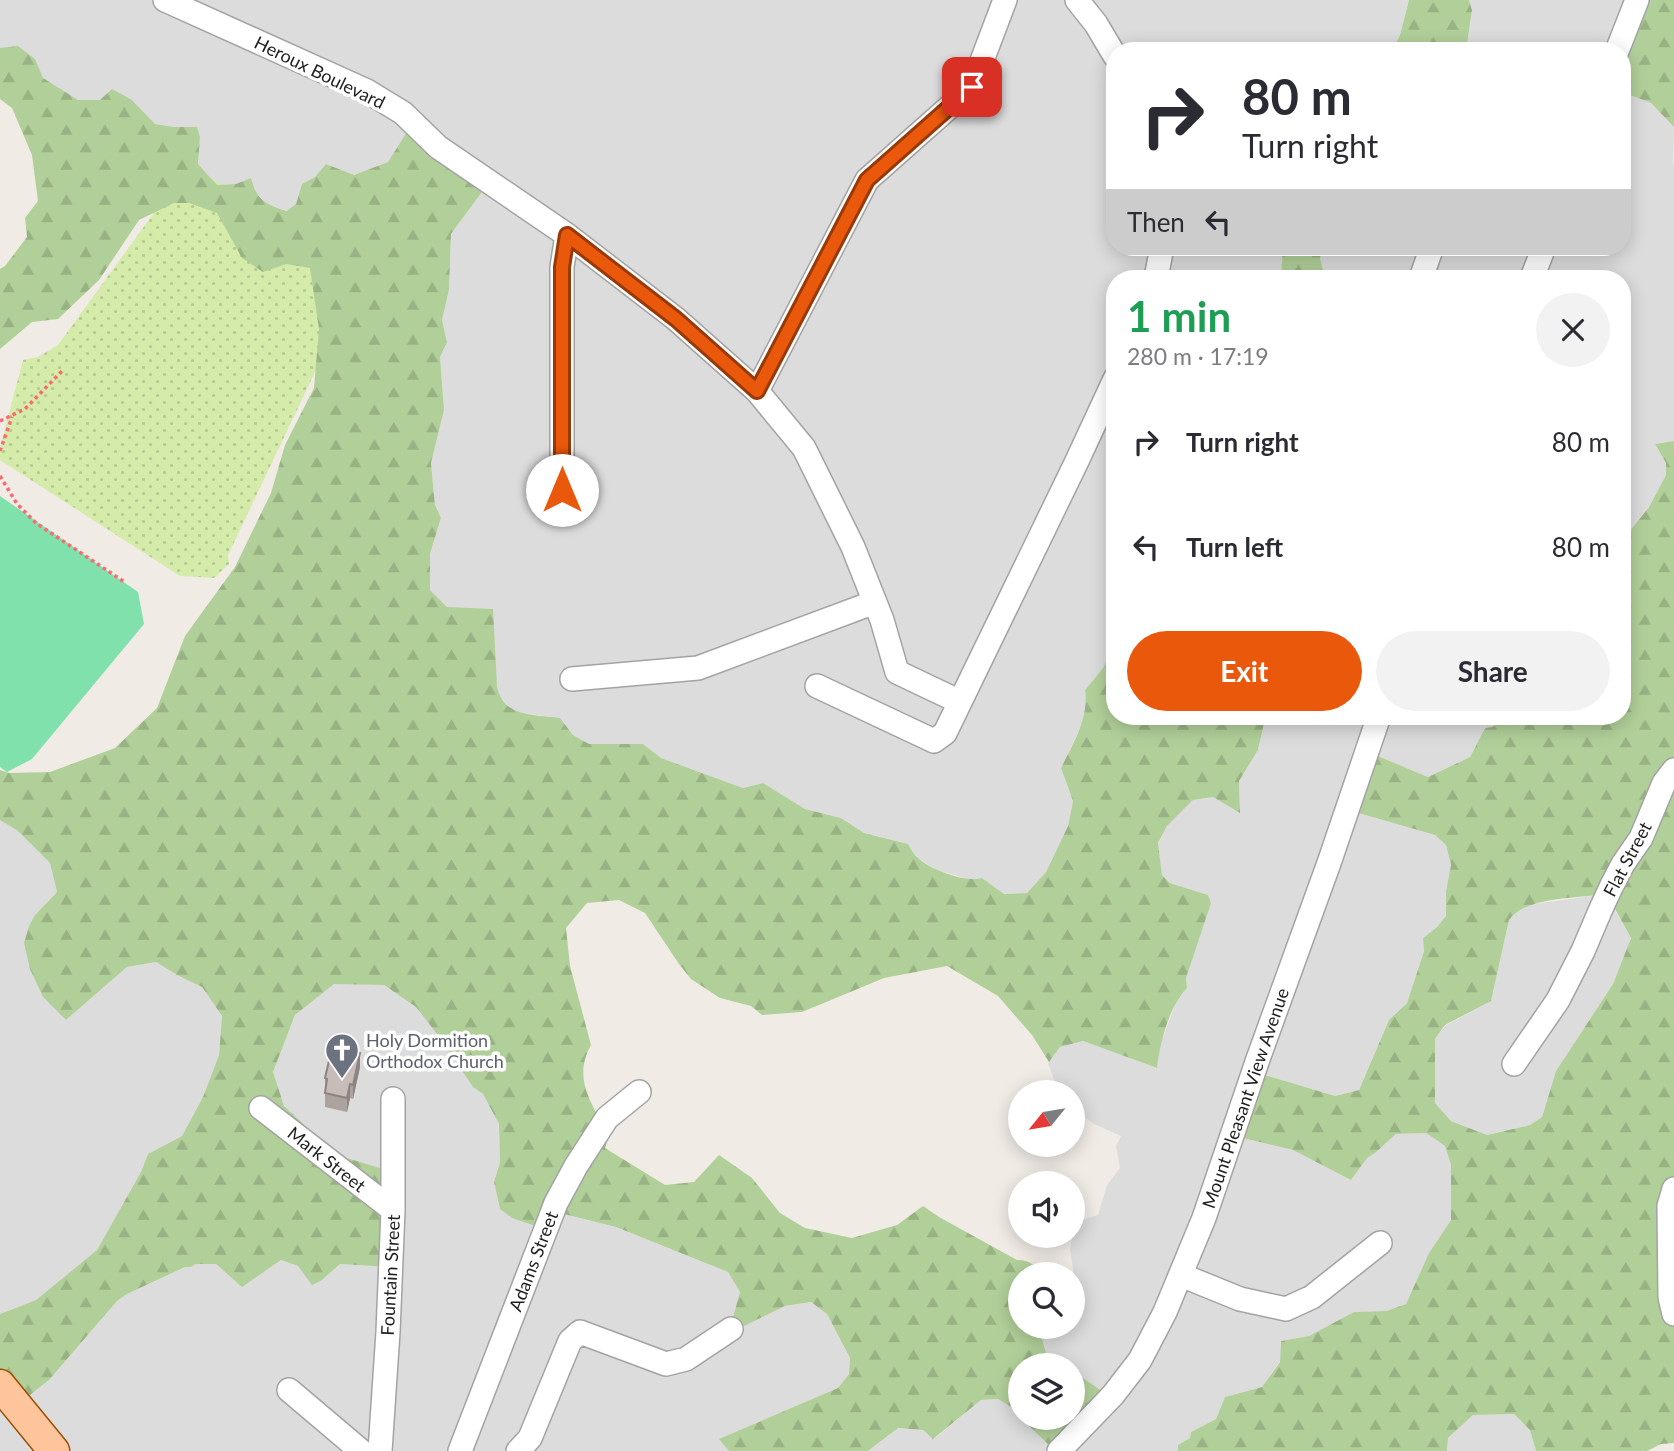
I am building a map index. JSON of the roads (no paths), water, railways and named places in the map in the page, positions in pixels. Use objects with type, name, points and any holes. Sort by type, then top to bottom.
[{"type":"main road","points":[[0,1384],[54,1451]]},
{"type":"street","name":"Heroux Boulevard","points":[[165,0],[367,91],[403,113],[438,146],[567,235],[676,319],[757,391],[804,448],[853,547],[882,620],[897,672],[960,702]]},
{"type":"street","points":[[757,391],[867,180],[972,87],[1005,0]]},
{"type":"street","points":[[1077,0],[1107,42]]},
{"type":"street","points":[[1621,42],[1637,0]]},
{"type":"street","points":[[562,490],[562,267],[567,235]]},
{"type":"street","points":[[817,686],[934,741],[945,733],[1106,398]]},
{"type":"street","points":[[572,679],[698,668],[875,602]]},
{"type":"street","name":"Mount Pleasant View Avenue","points":[[1059,1451],[1112,1395],[1139,1360],[1165,1312],[1204,1218],[1376,725]]},
{"type":"street","name":"Flat Street","points":[[1514,1064],[1558,1000],[1623,864],[1641,838],[1664,783],[1674,770]]},
{"type":"street","name":"Adams Street","points":[[460,1451],[556,1203],[607,1118],[639,1092]]},
{"type":"street","name":"Fountain Street","points":[[380,1451],[393,1210],[393,1099]]},
{"type":"street","name":"Mark Street","points":[[261,1108],[393,1210]]},
{"type":"street","points":[[1674,1189],[1669,1206],[1670,1297],[1674,1314]]},
{"type":"street","points":[[1181,1275],[1240,1299],[1286,1309],[1312,1297],[1380,1243]]},
{"type":"street","points":[[518,1451],[530,1438],[570,1341],[580,1332],[666,1364],[686,1359],[731,1329]]},
{"type":"street","points":[[289,1390],[361,1451]]},
{"type":"place","name":"Holy Dormition Orthodox Church","points":[[342,1080]]}]
